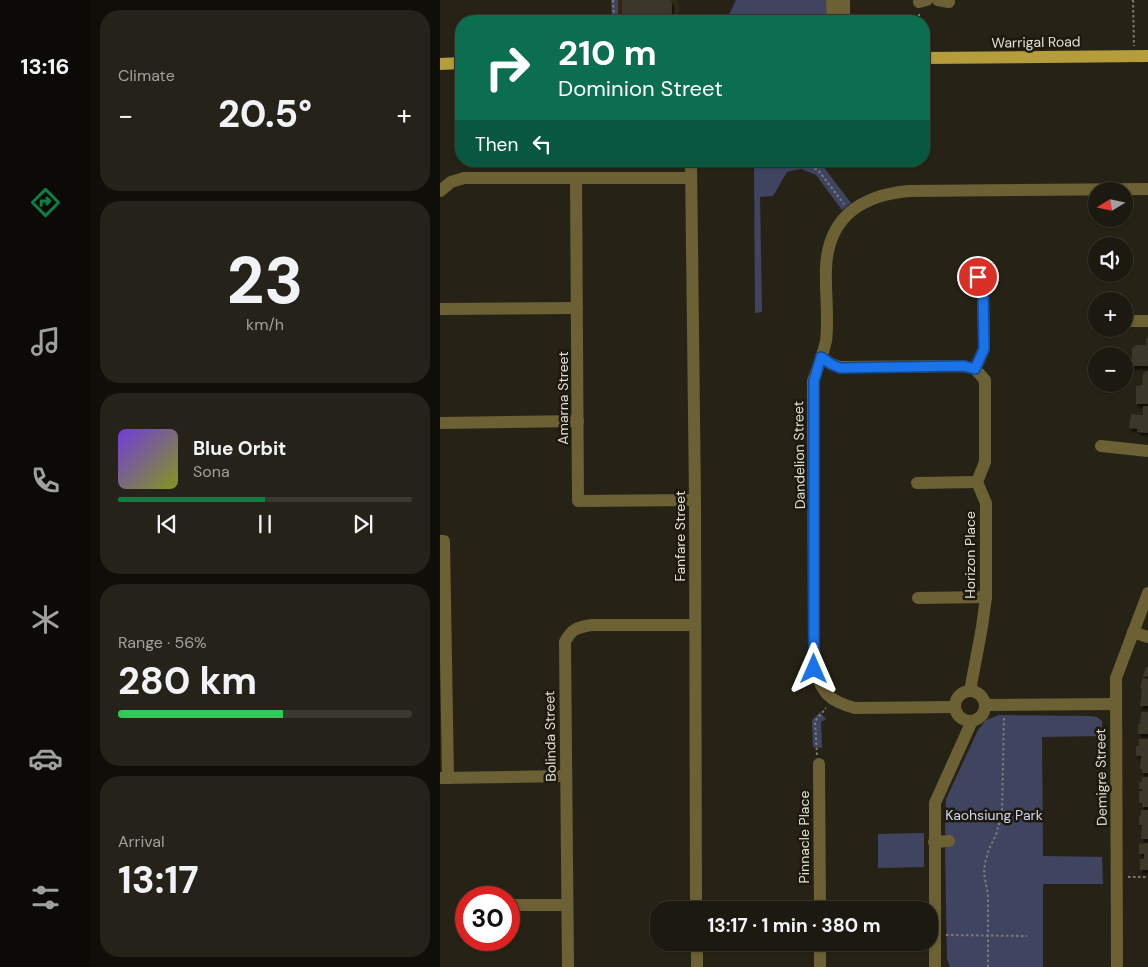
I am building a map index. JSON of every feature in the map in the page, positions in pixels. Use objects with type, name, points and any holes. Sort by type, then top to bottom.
[{"type":"main road","name":"Warrigal Road","points":[[930,58],[1148,56]]},
{"type":"main road","points":[[440,64],[455,63]]},
{"type":"street","points":[[832,0],[833,15]]},
{"type":"street","points":[[844,0],[844,15]]},
{"type":"street","name":"Fanfare Street","points":[[691,167],[695,500],[696,901]]},
{"type":"street","points":[[440,191],[451,182],[464,178],[691,178]]},
{"type":"street","name":"Amarna Street","points":[[576,178],[578,501],[695,500]]},
{"type":"street","name":"Dandelion Street","points":[[832,700],[820,686],[814,669],[814,381],[826,340],[826,266],[830,244],[839,225],[850,212],[875,196],[890,192],[1148,189]]},
{"type":"street","points":[[975,369],[984,349],[983,291],[978,277]]},
{"type":"street","points":[[440,309],[577,308]]},
{"type":"street","points":[[1133,320],[1148,320]]},
{"type":"street","points":[[821,357],[840,368],[964,366],[975,369],[985,380],[985,462],[977,482],[917,483]]},
{"type":"street","points":[[440,423],[578,421]]},
{"type":"street","points":[[1101,446],[1148,451]]},
{"type":"street","name":"Horizon Place","points":[[970,691],[986,597],[986,503],[977,482]]},
{"type":"street","points":[[440,541],[444,541],[444,778],[565,776]]},
{"type":"street","name":"Demigre Street","points":[[1117,967],[1116,678],[1148,593]]},
{"type":"street","points":[[918,598],[986,597]]},
{"type":"street","name":"Bolinda Street","points":[[568,967],[565,642],[570,633],[577,628],[592,625],[695,625]]},
{"type":"street","points":[[1133,632],[1148,637]]},
{"type":"street","points":[[935,901],[935,803],[972,722],[980,718],[985,705],[981,696],[970,691],[959,696],[955,707],[960,718],[972,722]]},
{"type":"street","points":[[832,700],[855,708],[955,707]]},
{"type":"street","points":[[985,705],[1115,704]]},
{"type":"street","name":"Pinnacle Place","points":[[819,764],[820,901]]},
{"type":"street","points":[[934,842],[948,841]]},
{"type":"street","points":[[520,905],[567,905]]},
{"type":"street","points":[[697,951],[697,967]]},
{"type":"street","points":[[820,951],[820,967]]},
{"type":"street","points":[[935,967],[936,951]]},
{"type":"path","points":[[613,0],[614,15]]},
{"type":"path","points":[[1133,0],[1134,56]]},
{"type":"path","points":[[811,167],[818,170],[850,212]]},
{"type":"path","points":[[819,764],[816,754],[816,720],[832,700]]},
{"type":"path","points":[[988,967],[988,895],[984,873],[989,849],[996,835],[1002,814],[1004,705]]},
{"type":"path","points":[[938,935],[1027,936]]},
{"type":"shaded area","points":[[618,0],[678,0],[679,15],[618,15]]},
{"type":"green space","points":[[611,0],[618,0],[618,15],[612,15]]},
{"type":"green space","points":[[736,0],[828,0],[828,15],[729,15]]},
{"type":"green space","points":[[754,167],[824,167],[851,203],[842,210],[816,175],[801,169],[787,172],[773,196],[760,197],[762,312],[755,313]]},
{"type":"green space","points":[[820,712],[826,719],[821,722],[822,748],[813,747],[812,720]]},
{"type":"green space","name":"Kaohsiung Park","points":[[999,715],[1090,716],[1097,717],[1102,721],[1102,736],[1042,737],[1043,856],[1102,857],[1103,884],[1043,884],[1043,967],[950,967],[947,959],[945,849],[949,844],[945,833],[946,799],[978,730],[986,720]]},
{"type":"green space","points":[[924,833],[924,867],[878,868],[878,834]]},
{"type":"building","points":[[622,0],[670,0],[672,2],[672,13],[670,15],[622,15]]},
{"type":"building","points":[[1146,338],[1148,338],[1148,366],[1133,366],[1133,347],[1136,345],[1146,345]]},
{"type":"building","points":[[1148,371],[1148,404],[1136,404],[1136,386],[1142,385],[1143,374]]},
{"type":"building","points":[[1143,406],[1148,406],[1148,433],[1137,432],[1138,429],[1129,428],[1131,414],[1143,415]]},
{"type":"building","points":[[1148,666],[1148,677],[1143,676],[1146,667]]},
{"type":"building","points":[[1143,678],[1148,679],[1148,706],[1140,706],[1142,688],[1140,687]]},
{"type":"building","points":[[1141,712],[1148,712],[1148,734],[1138,734]]},
{"type":"building","points":[[1139,739],[1148,739],[1148,773],[1142,773],[1142,769],[1140,769],[1141,756],[1136,756],[1136,746],[1139,746]]},
{"type":"building","points":[[1142,777],[1148,777],[1148,807],[1142,807],[1142,803],[1139,803],[1139,791],[1142,791],[1142,789],[1139,789],[1139,782],[1142,782]]},
{"type":"building","points":[[1141,810],[1148,810],[1148,839],[1141,839],[1142,825],[1139,825],[1139,816],[1141,816]]},
{"type":"building","points":[[1148,843],[1148,870],[1140,870],[1140,859],[1144,859],[1144,854],[1139,854],[1139,844]]},
{"type":"route","points":[[814,669],[814,381],[821,357],[840,368],[964,366],[975,369],[984,349],[983,291],[978,277]]}]
